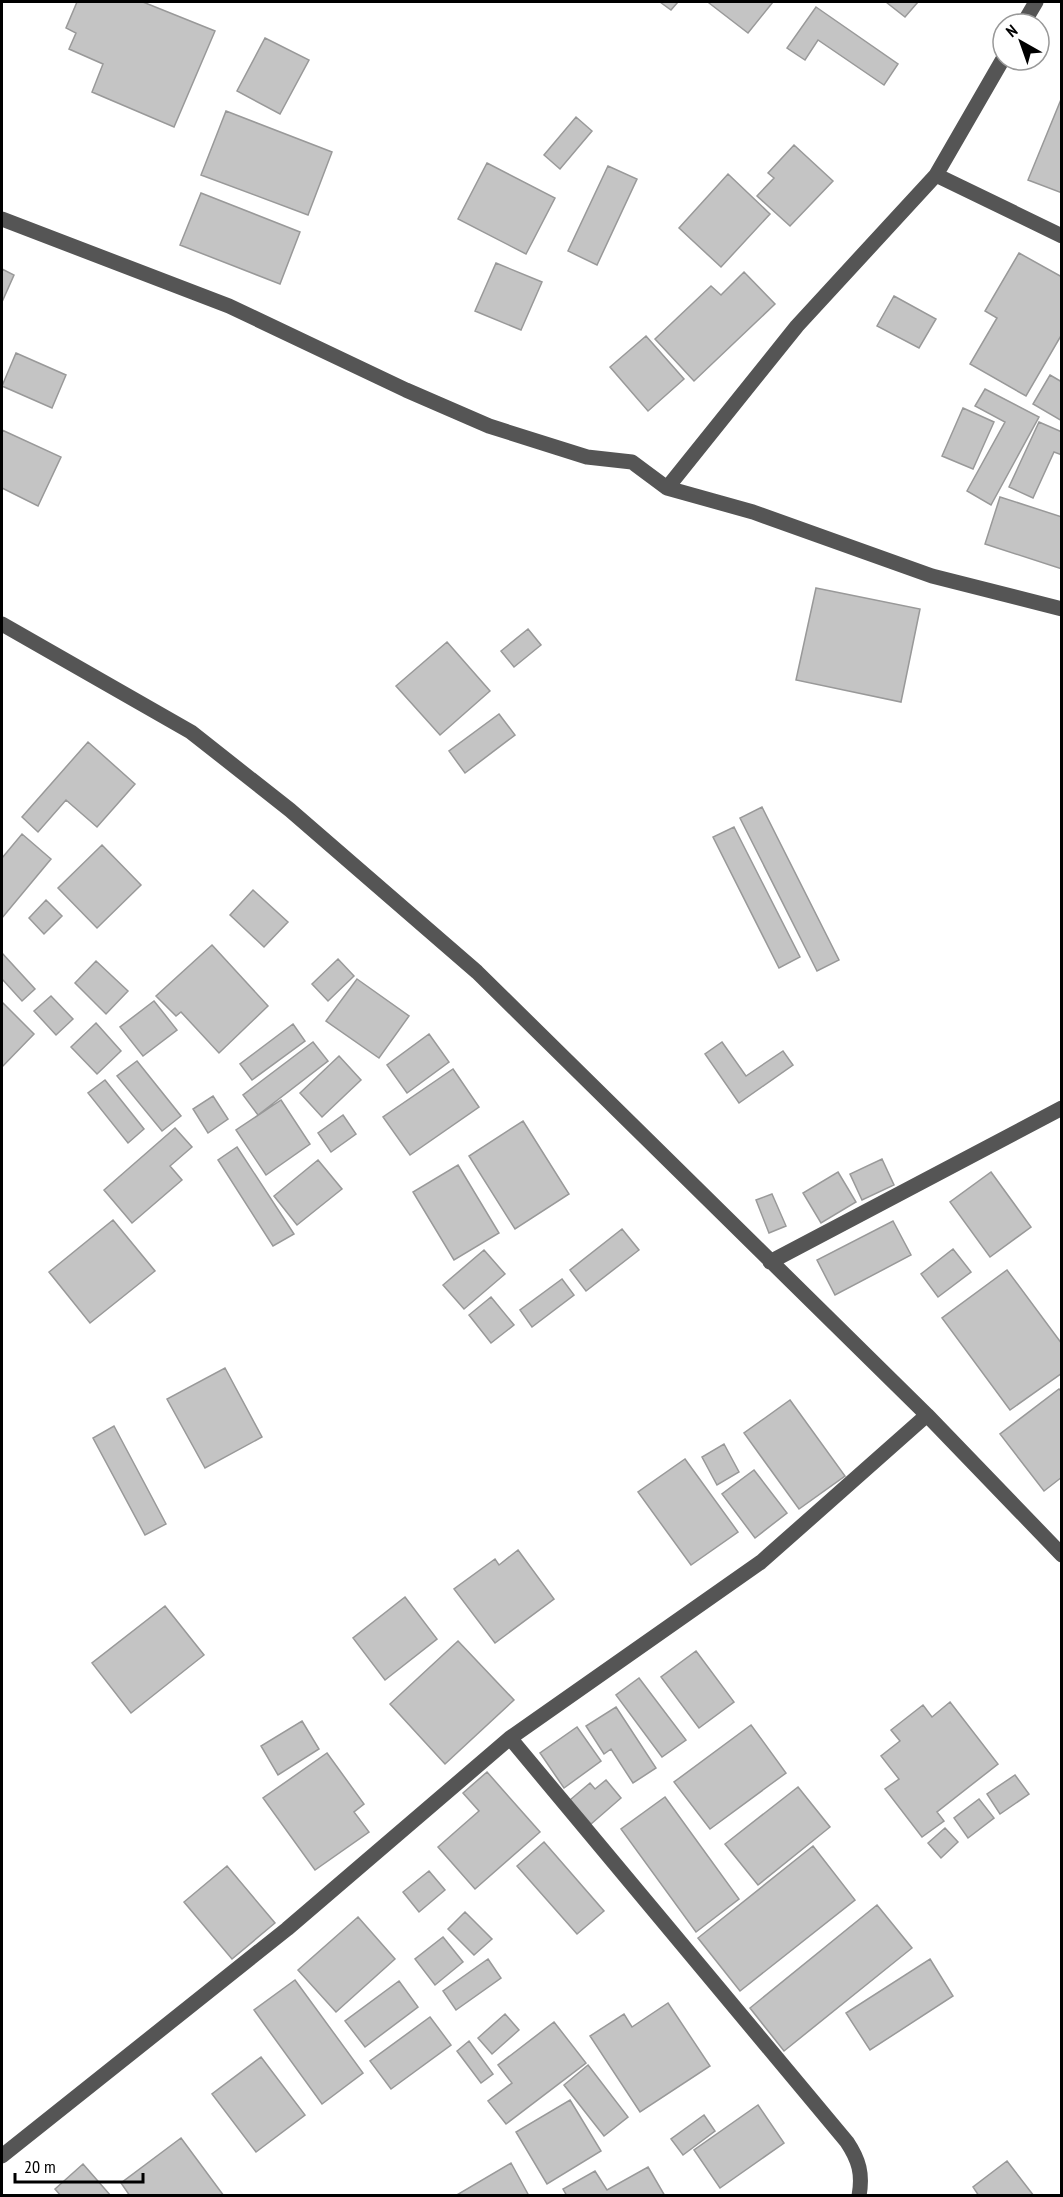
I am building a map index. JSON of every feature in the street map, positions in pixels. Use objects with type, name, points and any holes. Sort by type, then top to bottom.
[{"type":"street","points":[[667,488],[797,326],[936,175],[995,72]]},
{"type":"street","points":[[936,175],[1062,236]]},
{"type":"street","points":[[2,219],[229,306],[406,390],[489,426],[587,457],[632,462],[667,488],[753,512],[932,576],[1062,609]]},
{"type":"street","points":[[2,624],[191,732],[290,810],[477,972],[927,1415],[1062,1555]]},
{"type":"street","points":[[770,1262],[1062,1108]]},
{"type":"street","points":[[2,2156],[287,1929],[510,1738],[761,1562],[927,1415]]},
{"type":"street","points":[[510,1738],[847,2142],[858,2158],[862,2180],[859,2196]]},
{"type":"building","points":[[77,2],[143,2],[215,31],[174,127],[92,92],[103,64],[69,49],[76,33],[66,28]]},
{"type":"building","points":[[660,2],[678,2],[671,10]]},
{"type":"building","points":[[773,2],[748,33],[709,3]]},
{"type":"building","points":[[886,2],[918,2],[905,17]]},
{"type":"building","points":[[816,7],[898,64],[884,85],[818,40],[805,60],[787,48]]},
{"type":"building","points":[[265,38],[309,60],[280,114],[237,91]]},
{"type":"building","points":[[1062,97],[1062,193],[1028,180]]},
{"type":"building","points":[[226,111],[332,152],[308,215],[201,175]]},
{"type":"building","points":[[576,117],[592,131],[560,169],[544,155]]},
{"type":"building","points":[[794,145],[833,181],[790,226],[757,196],[774,178],[768,173]]},
{"type":"building","points":[[487,163],[555,198],[526,254],[458,219]]},
{"type":"building","points":[[608,166],[637,179],[597,265],[568,251]]},
{"type":"building","points":[[728,174],[770,214],[721,267],[679,228]]},
{"type":"building","points":[[201,193],[300,232],[280,284],[180,245]]},
{"type":"building","points":[[1019,253],[1062,277],[1062,334],[1026,396],[970,364],[997,318],[985,311]]},
{"type":"building","points":[[496,263],[542,282],[521,330],[475,311]]},
{"type":"building","points":[[2,269],[14,275],[2,302]]},
{"type":"building","points":[[744,272],[775,304],[694,381],[655,339],[711,286],[721,295]]},
{"type":"building","points":[[894,296],[936,319],[919,348],[877,326]]},
{"type":"building","points":[[646,336],[684,379],[648,411],[610,367]]},
{"type":"building","points":[[16,353],[66,375],[52,408],[2,386]]},
{"type":"building","points":[[1050,375],[1062,382],[1062,421],[1033,404]]},
{"type":"building","points":[[985,389],[1039,417],[991,505],[967,491],[1005,422],[975,406]]},
{"type":"building","points":[[963,408],[994,422],[973,469],[942,456]]},
{"type":"building","points":[[1039,422],[1062,432],[1062,455],[1054,452],[1033,498],[1009,487]]},
{"type":"building","points":[[2,430],[61,457],[38,506],[2,488]]},
{"type":"building","points":[[1000,497],[1062,517],[1062,569],[985,544]]},
{"type":"building","points":[[816,588],[920,609],[901,702],[796,680]]},
{"type":"building","points":[[528,629],[541,645],[514,667],[501,651]]},
{"type":"building","points":[[447,642],[490,691],[440,735],[396,686]]},
{"type":"building","points":[[499,714],[515,735],[465,773],[449,751]]},
{"type":"building","points":[[88,742],[135,784],[97,827],[66,800],[38,832],[22,817]]},
{"type":"building","points":[[762,807],[839,960],[817,971],[740,818]]},
{"type":"building","points":[[734,827],[800,957],[779,968],[713,837]]},
{"type":"building","points":[[22,834],[51,859],[2,918],[2,858]]},
{"type":"building","points":[[102,845],[141,885],[97,928],[58,888]]},
{"type":"building","points":[[253,890],[288,922],[264,947],[230,915]]},
{"type":"building","points":[[46,900],[62,916],[44,934],[29,918]]},
{"type":"building","points":[[212,945],[268,1006],[219,1053],[181,1012],[176,1016],[156,996]]},
{"type":"building","points":[[2,953],[35,989],[22,1001],[2,979]]},
{"type":"building","points":[[338,959],[354,976],[328,1001],[312,984]]},
{"type":"building","points":[[96,961],[128,991],[106,1014],[75,983]]},
{"type":"building","points":[[357,979],[409,1016],[379,1058],[326,1021]]},
{"type":"building","points":[[51,996],[73,1019],[56,1035],[34,1011]]},
{"type":"building","points":[[154,1001],[177,1030],[143,1056],[120,1027]]},
{"type":"building","points":[[2,1002],[34,1034],[2,1067]]},
{"type":"building","points":[[96,1023],[121,1051],[97,1074],[71,1047]]},
{"type":"building","points":[[293,1024],[305,1041],[252,1080],[240,1064]]},
{"type":"building","points":[[429,1034],[449,1062],[407,1093],[387,1065]]},
{"type":"building","points":[[313,1042],[328,1061],[258,1115],[243,1095]]},
{"type":"building","points":[[722,1042],[746,1076],[783,1051],[793,1065],[739,1103],[705,1054]]},
{"type":"building","points":[[339,1056],[361,1080],[322,1117],[300,1093]]},
{"type":"building","points":[[137,1061],[181,1116],[162,1131],[117,1076]]},
{"type":"building","points":[[453,1069],[479,1107],[410,1155],[383,1117]]},
{"type":"building","points":[[105,1080],[144,1129],[128,1143],[88,1093]]},
{"type":"building","points":[[213,1096],[228,1119],[208,1133],[193,1109]]},
{"type":"building","points":[[281,1100],[310,1144],[266,1175],[236,1130]]},
{"type":"building","points":[[343,1115],[356,1134],[331,1152],[318,1133]]},
{"type":"building","points":[[523,1121],[569,1194],[515,1229],[469,1156]]},
{"type":"building","points":[[175,1128],[192,1147],[170,1166],[182,1180],[132,1223],[104,1190]]},
{"type":"building","points":[[237,1147],[294,1234],[273,1246],[218,1160]]},
{"type":"building","points":[[882,1159],[894,1185],[862,1200],[850,1174]]},
{"type":"building","points":[[318,1160],[342,1189],[297,1225],[274,1196]]},
{"type":"building","points":[[458,1165],[499,1233],[454,1260],[413,1192]]},
{"type":"building","points":[[838,1172],[856,1202],[821,1223],[803,1193]]},
{"type":"building","points":[[991,1172],[1031,1227],[990,1257],[950,1202]]},
{"type":"building","points":[[772,1194],[786,1226],[769,1233],[756,1200]]},
{"type":"building","points":[[113,1220],[155,1271],[90,1323],[49,1272]]},
{"type":"building","points":[[893,1221],[911,1255],[835,1295],[817,1260]]},
{"type":"building","points":[[622,1229],[639,1250],[586,1291],[570,1270]]},
{"type":"building","points":[[953,1249],[971,1272],[938,1297],[921,1274]]},
{"type":"building","points":[[484,1250],[505,1274],[464,1309],[443,1285]]},
{"type":"building","points":[[1007,1270],[1062,1344],[1062,1373],[1010,1410],[942,1318]]},
{"type":"building","points":[[562,1279],[574,1295],[532,1327],[520,1310]]},
{"type":"building","points":[[491,1297],[514,1325],[491,1343],[469,1315]]},
{"type":"building","points":[[225,1368],[262,1437],[205,1468],[167,1399]]},
{"type":"building","points":[[1059,1389],[1062,1392],[1062,1477],[1044,1491],[1000,1434]]},
{"type":"building","points":[[790,1400],[845,1476],[799,1509],[744,1433]]},
{"type":"building","points":[[114,1426],[166,1524],[145,1535],[93,1438]]},
{"type":"building","points":[[724,1444],[739,1472],[717,1485],[702,1457]]},
{"type":"building","points":[[685,1459],[738,1532],[691,1565],[638,1492]]},
{"type":"building","points":[[754,1470],[787,1513],[755,1538],[722,1494]]},
{"type":"building","points":[[518,1550],[554,1599],[495,1643],[454,1589],[495,1559],[499,1565]]},
{"type":"building","points":[[405,1597],[437,1639],[385,1680],[353,1638]]},
{"type":"building","points":[[165,1606],[204,1655],[131,1713],[92,1663]]},
{"type":"building","points":[[458,1641],[514,1700],[445,1764],[390,1704]]},
{"type":"building","points":[[696,1651],[734,1702],[699,1728],[661,1677]]},
{"type":"building","points":[[639,1678],[686,1740],[662,1757],[616,1695]]},
{"type":"building","points":[[950,1702],[998,1764],[937,1812],[944,1821],[922,1837],[885,1789],[899,1779],[881,1756],[900,1741],[891,1730],[923,1705],[932,1717]]},
{"type":"building","points":[[616,1707],[656,1768],[633,1783],[611,1749],[604,1754],[586,1726]]},
{"type":"building","points":[[302,1721],[319,1749],[278,1775],[261,1746]]},
{"type":"building","points":[[751,1725],[786,1773],[710,1829],[674,1782]]},
{"type":"building","points":[[577,1727],[601,1761],[564,1788],[540,1753]]},
{"type":"building","points":[[327,1753],[364,1804],[354,1812],[369,1832],[315,1870],[263,1798]]},
{"type":"building","points":[[487,1772],[540,1832],[475,1889],[438,1847],[479,1811],[463,1793]]},
{"type":"building","points":[[1015,1775],[1029,1794],[1000,1814],[987,1794]]},
{"type":"building","points":[[606,1780],[621,1798],[591,1824],[570,1800],[590,1783],[595,1789]]},
{"type":"building","points":[[798,1787],[830,1827],[758,1885],[725,1844]]},
{"type":"building","points":[[665,1797],[739,1899],[696,1932],[621,1829]]},
{"type":"building","points":[[979,1799],[994,1818],[968,1838],[954,1818]]},
{"type":"building","points":[[945,1828],[958,1842],[941,1858],[928,1843]]},
{"type":"building","points":[[544,1842],[604,1911],[577,1934],[517,1866]]},
{"type":"building","points":[[813,1846],[855,1900],[740,1991],[698,1938]]},
{"type":"building","points":[[227,1866],[275,1923],[232,1959],[184,1902]]},
{"type":"building","points":[[429,1871],[445,1890],[419,1912],[403,1892]]},
{"type":"building","points":[[877,1905],[912,1948],[784,2051],[750,2008]]},
{"type":"building","points":[[465,1912],[492,1939],[474,1955],[448,1929]]},
{"type":"building","points":[[358,1917],[395,1959],[336,2012],[298,1970]]},
{"type":"building","points":[[443,1937],[463,1962],[435,1985],[415,1959]]},
{"type":"building","points":[[488,1959],[501,1978],[456,2010],[443,1991]]},
{"type":"building","points":[[930,1959],[953,1996],[870,2050],[846,2013]]},
{"type":"building","points":[[295,1980],[363,2073],[322,2104],[254,2010]]},
{"type":"building","points":[[399,1981],[418,2007],[365,2047],[345,2021]]},
{"type":"building","points":[[668,2003],[710,2066],[640,2112],[590,2036],[624,2014],[632,2027]]},
{"type":"building","points":[[505,2014],[519,2030],[492,2054],[478,2038]]},
{"type":"building","points":[[430,2017],[451,2045],[391,2089],[370,2061]]},
{"type":"building","points":[[554,2022],[586,2063],[506,2124],[488,2101],[512,2083],[498,2065]]},
{"type":"building","points":[[469,2041],[493,2074],[481,2083],[457,2051]]},
{"type":"building","points":[[261,2057],[305,2115],[256,2152],[212,2094]]},
{"type":"building","points":[[588,2065],[628,2117],[604,2136],[564,2085]]},
{"type":"building","points":[[570,2100],[601,2151],[547,2184],[516,2132]]},
{"type":"building","points":[[758,2105],[784,2143],[720,2188],[694,2150]]},
{"type":"building","points":[[704,2115],[715,2131],[683,2155],[671,2139]]},
{"type":"building","points":[[181,2138],[224,2196],[130,2196],[121,2183]]},
{"type":"building","points":[[1007,2161],[1034,2196],[979,2196],[973,2187]]},
{"type":"building","points":[[511,2163],[529,2196],[455,2196]]},
{"type":"building","points":[[83,2164],[111,2196],[61,2196],[55,2189]]},
{"type":"building","points":[[648,2167],[665,2196],[567,2196],[563,2189],[595,2171],[607,2190]]}]
